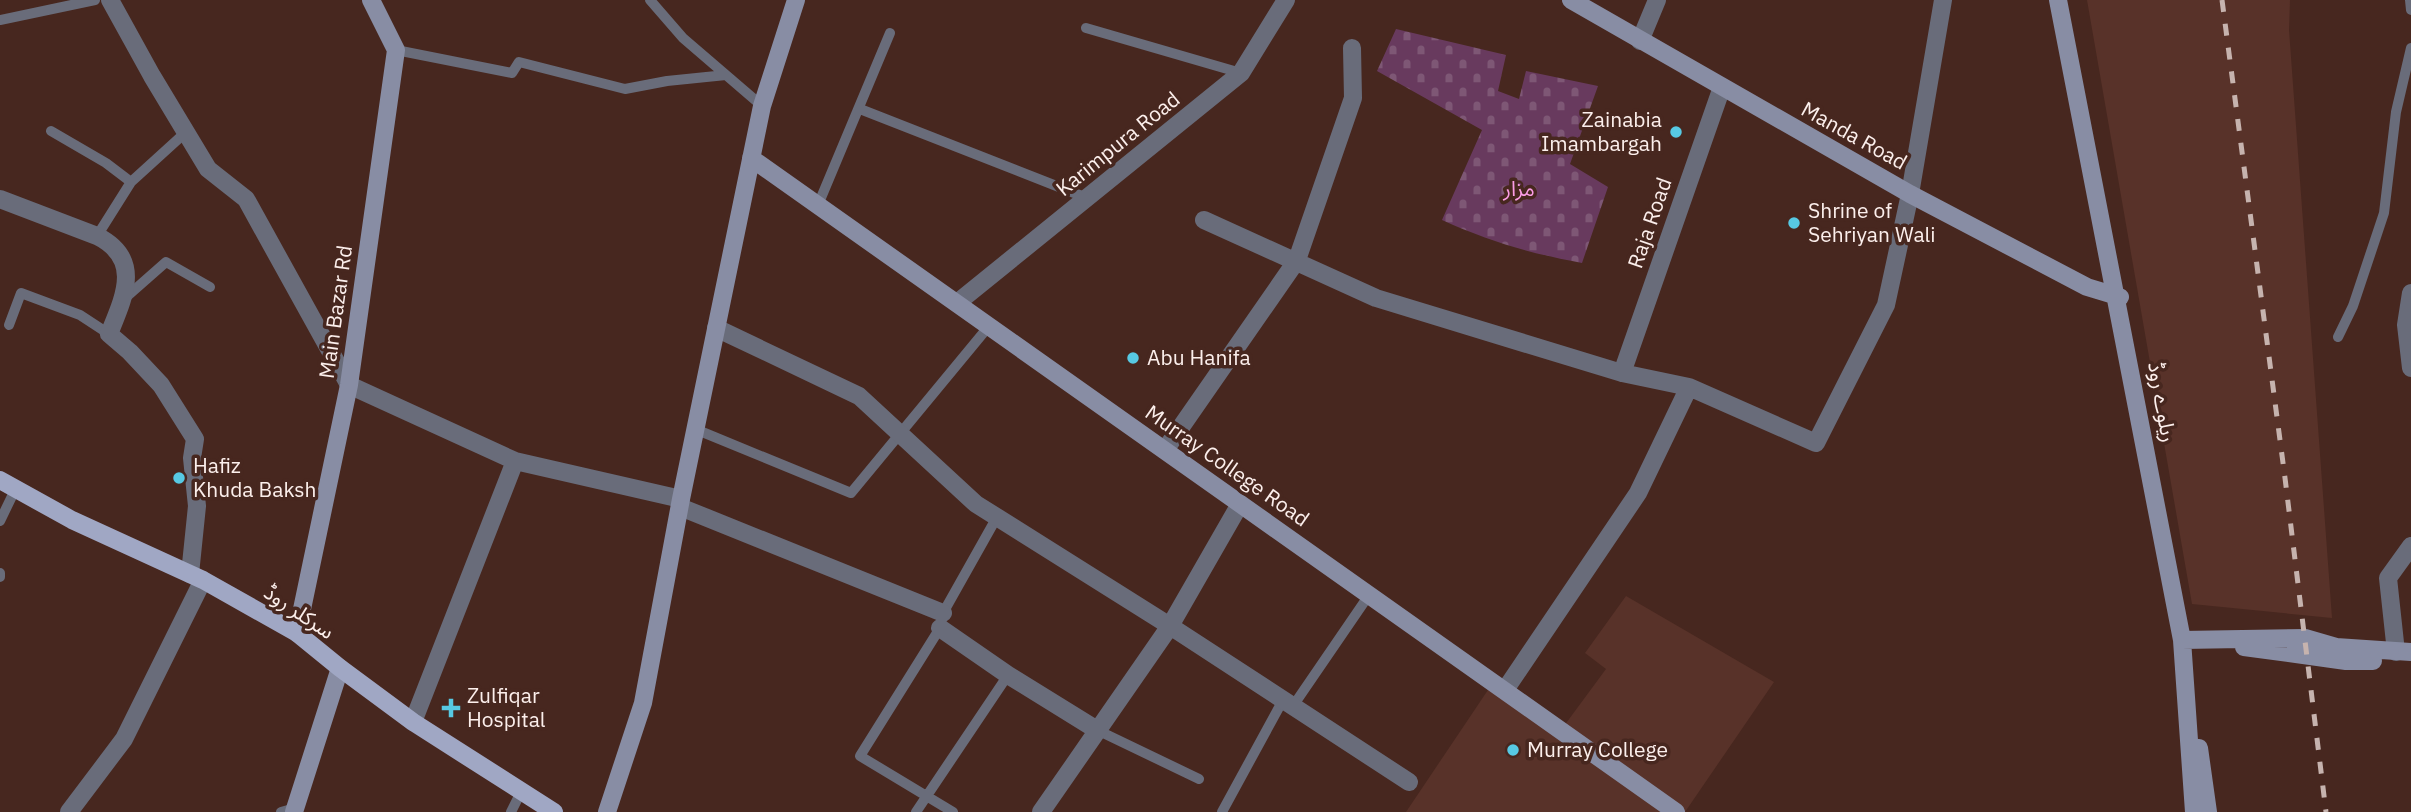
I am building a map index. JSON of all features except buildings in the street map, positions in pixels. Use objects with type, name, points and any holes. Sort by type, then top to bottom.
[{"type":"main road","name":"سرکلر روڈ","points":[[7,485],[72,520],[197,577],[298,633],[413,722],[554,812]]},
{"type":"street","points":[[110,0],[208,170],[246,199],[349,386],[515,461],[681,503],[942,620],[1008,675],[1097,730]]},
{"type":"street","points":[[371,0],[396,50]]},
{"type":"street","points":[[607,812],[643,703],[695,429],[762,106],[796,0]]},
{"type":"street","name":"Karimpura Road","points":[[957,303],[1241,73],[1286,0]]},
{"type":"street","name":"Manda Road","points":[[1571,0],[1910,194],[2087,287],[2118,297]]},
{"type":"street","points":[[1640,41],[1657,0]]},
{"type":"street","points":[[1204,220],[1376,298],[1622,373],[1689,387],[1816,443],[1886,305],[1910,194],[1943,0]]},
{"type":"street","points":[[2058,0],[2118,297]]},
{"type":"street","name":"ریلوے روڈ","points":[[2068,0],[2118,297],[2211,812]]},
{"type":"street","points":[[1165,450],[1297,261],[1353,97],[1352,48]]},
{"type":"street","name":"Main Bazar Rd","points":[[298,633],[349,386],[396,50]]},
{"type":"street","name":"Raja Road","points":[[1622,373],[1722,87]]},
{"type":"street","name":"Murray College Road","points":[[751,158],[1676,812]]},
{"type":"street","points":[[0,199],[111,243],[122,257],[127,274],[123,300],[109,334],[161,385],[195,439],[192,458],[197,506],[197,577],[124,738],[69,812]]},
{"type":"street","points":[[2411,293],[2406,325],[2411,368]]},
{"type":"street","points":[[716,328],[859,396],[976,504],[1170,626],[1409,782]]},
{"type":"street","points":[[1505,691],[1638,493],[1689,387]]},
{"type":"street","points":[[413,722],[515,461]]},
{"type":"street","points":[[1041,812],[1170,626],[1240,504]]},
{"type":"street","points":[[2194,812],[2182,640],[2346,660],[2406,656],[2388,578],[2411,546]]},
{"type":"street","points":[[290,811],[340,668]]},
{"type":"lane","points":[[0,20],[95,0]]},
{"type":"lane","points":[[650,0],[683,37],[762,106]]},
{"type":"lane","points":[[2410,0],[2411,10]]},
{"type":"lane","points":[[1086,28],[1241,73]]},
{"type":"lane","points":[[818,205],[890,33]]},
{"type":"lane","points":[[2338,337],[2353,306],[2384,213],[2396,112],[2411,48]]},
{"type":"lane","points":[[396,50],[512,73],[519,62],[625,89],[667,81],[726,75]]},
{"type":"lane","points":[[860,109],[1088,199]]},
{"type":"lane","points":[[51,131],[106,163],[131,182]]},
{"type":"lane","points":[[97,236],[131,182],[186,132]]},
{"type":"lane","points":[[123,300],[166,262],[210,286]]},
{"type":"lane","points":[[9,326],[21,293],[80,315],[109,334]]},
{"type":"lane","points":[[695,429],[851,493],[989,326]]},
{"type":"lane","points":[[0,521],[7,485]]},
{"type":"lane","points":[[953,812],[860,756],[942,620],[997,517]]},
{"type":"lane","points":[[1222,812],[1288,703],[1369,595]]},
{"type":"lane","points":[[916,812],[1008,675]]},
{"type":"lane","points":[[1097,730],[1199,779]]},
{"type":"lane","points":[[511,812],[521,792]]},
{"type":"shaded area","points":[[2087,0],[2290,0],[2289,30],[2332,618],[2192,604]]},
{"type":"shaded area","points":[[1626,596],[1774,682],[1685,812],[1676,812],[1561,730],[1606,669],[1585,653]]},
{"type":"shaded area","name":"Murray College","points":[[1490,687],[1664,812],[1406,812]]},
{"type":"green space","name":"مزار","points":[[1396,29],[1506,55],[1498,91],[1519,99],[1526,71],[1598,86],[1570,164],[1608,187],[1582,263],[1510,246],[1442,220],[1482,130],[1377,71]]},
{"type":"railway","points":[[2222,0],[2326,812]]},
{"type":"place","name":"Zainabia Imambargah","points":[[1676,132]]},
{"type":"place","name":"Shrine of Sehriyan Wali","points":[[1794,223]]},
{"type":"place","name":"Abu Hanifa","points":[[1133,358]]},
{"type":"place","name":"Hafiz Khuda Baksh","points":[[179,478]]},
{"type":"place","name":"Zulfiqar Hospital","points":[[451,708]]},
{"type":"place","name":"Murray College","points":[[1513,750]]}]
